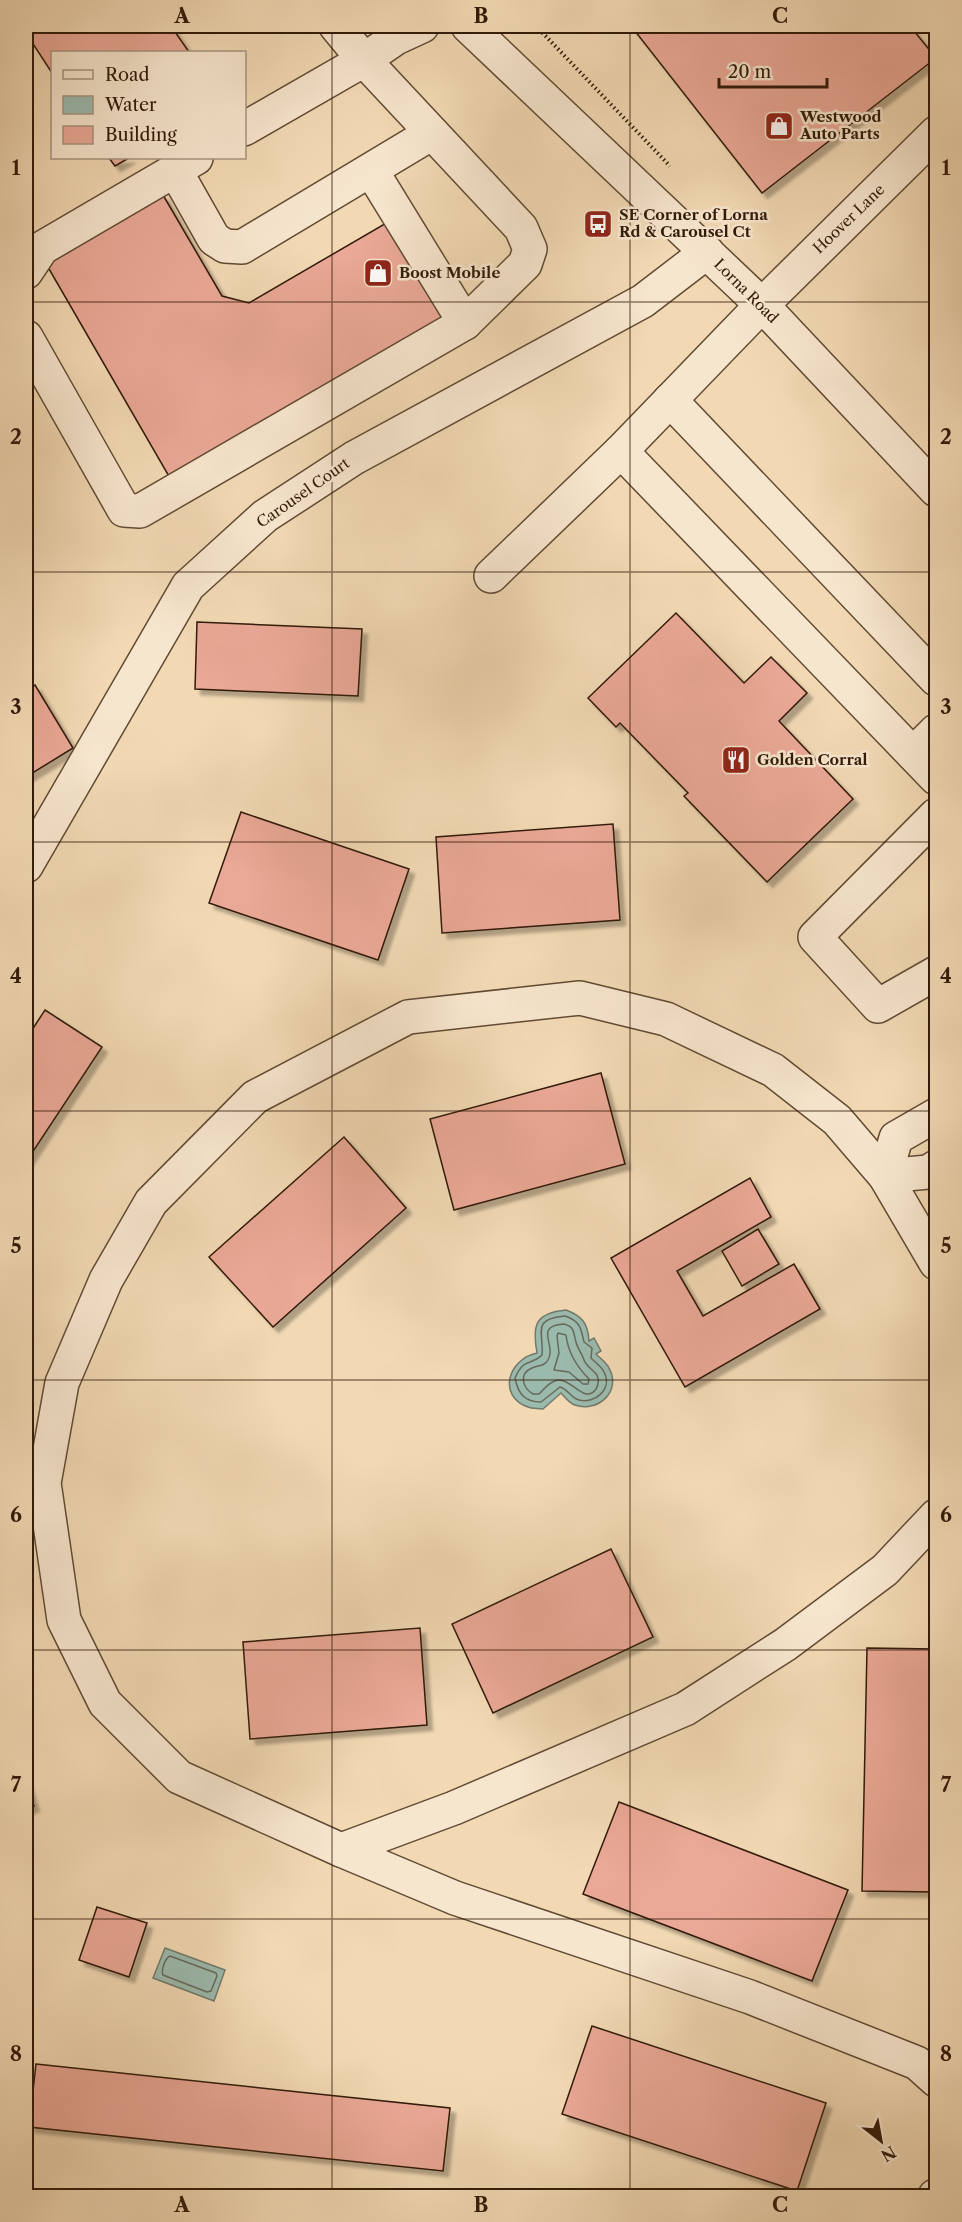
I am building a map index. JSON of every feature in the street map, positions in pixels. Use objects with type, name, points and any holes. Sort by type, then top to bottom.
[{"type":"street","points":[[26,337],[124,510],[140,510],[465,323],[525,264],[530,249],[521,228],[364,60],[336,26]]},
{"type":"street","points":[[246,128],[364,60],[396,38],[422,26]]},
{"type":"street","name":"Lorna Road","points":[[468,26],[762,305],[931,475]]},
{"type":"street","points":[[26,272],[42,248],[185,164],[214,239],[225,246],[242,247],[432,133]]},
{"type":"street","name":"Hoover Lane","points":[[491,576],[621,451],[762,305],[936,133]]},
{"type":"street","points":[[371,170],[465,323]]},
{"type":"street","name":"Carousel Court","points":[[26,866],[188,586],[265,516],[354,458],[643,300],[706,252]]},
{"type":"street","points":[[670,400],[936,679]]},
{"type":"street","points":[[621,451],[936,778]]},
{"type":"street","points":[[913,754],[936,731]]},
{"type":"street","points":[[936,814],[815,937],[878,1006],[936,973]]},
{"type":"street","points":[[936,1263],[885,1176],[837,1120],[773,1070],[666,1019],[580,998],[408,1017],[255,1097],[151,1202],[106,1281],[62,1383],[44,1483],[64,1620],[105,1703],[178,1777],[455,1898],[750,1997],[917,2063],[936,2080]]},
{"type":"street","points":[[885,1176],[896,1138],[936,1115]]},
{"type":"street","points":[[885,1176],[928,1172],[936,1167]]},
{"type":"street","points":[[341,1850],[454,1808],[686,1709],[786,1644],[885,1570],[936,1516]]},
{"type":"water","points":[[566,1310],[583,1321],[589,1341],[594,1338],[601,1351],[596,1354],[608,1366],[612,1377],[610,1392],[606,1398],[592,1406],[575,1405],[561,1393],[543,1409],[528,1407],[518,1402],[512,1395],[510,1378],[513,1370],[519,1362],[537,1353],[535,1335],[538,1322],[548,1314]]},
{"type":"water","points":[[165,1948],[225,1970],[214,2001],[153,1978]]},
{"type":"building","points":[[26,26],[171,26],[188,51],[51,51],[51,71],[26,33]]},
{"type":"building","name":"Westwood Auto Parts","points":[[631,26],[910,26],[936,58],[762,193]]},
{"type":"building","points":[[110,159],[127,159],[115,166]]},
{"type":"building","points":[[163,195],[222,296],[249,303],[388,222],[449,327],[174,485],[45,262]]},
{"type":"building","name":"Golden Corral","points":[[676,613],[744,683],[771,657],[807,693],[779,721],[853,799],[767,882],[684,796],[688,793],[620,723],[616,727],[588,698]]},
{"type":"building","points":[[197,622],[362,629],[358,696],[195,689]]},
{"type":"building","points":[[35,685],[73,748],[26,777],[26,691]]},
{"type":"building","points":[[241,812],[409,869],[378,960],[209,903]]},
{"type":"building","points":[[613,824],[620,920],[442,933],[436,837]]},
{"type":"building","points":[[45,1010],[102,1047],[26,1162],[26,1039]]},
{"type":"building","points":[[601,1073],[625,1164],[454,1210],[430,1119]]},
{"type":"building","points":[[344,1137],[406,1208],[273,1327],[209,1257]]},
{"type":"building","points":[[750,1178],[771,1217],[677,1271],[703,1316],[794,1264],[820,1309],[685,1387],[611,1258]]},
{"type":"building","points":[[758,1229],[779,1264],[742,1286],[722,1251]]},
{"type":"building","points":[[611,1549],[653,1637],[493,1713],[452,1624]]},
{"type":"building","points":[[420,1628],[427,1725],[250,1739],[243,1642]]},
{"type":"building","points":[[867,1648],[936,1649],[936,1892],[862,1891]]},
{"type":"building","points":[[26,1781],[34,1806],[26,1809]]},
{"type":"building","points":[[619,1802],[848,1890],[812,1981],[583,1894]]},
{"type":"building","points":[[97,1907],[147,1923],[129,1977],[79,1960]]},
{"type":"building","points":[[592,2026],[826,2103],[797,2191],[562,2114]]},
{"type":"building","points":[[36,2064],[450,2108],[443,2171],[29,2127]]},
{"type":"place","name":"Westwood Auto Parts","points":[[779,126]]},
{"type":"place","name":"SE Corner of Lorna Rd & Carousel Ct","points":[[598,224]]},
{"type":"place","name":"Boost Mobile","points":[[378,273]]},
{"type":"place","name":"Golden Corral","points":[[736,760]]}]
